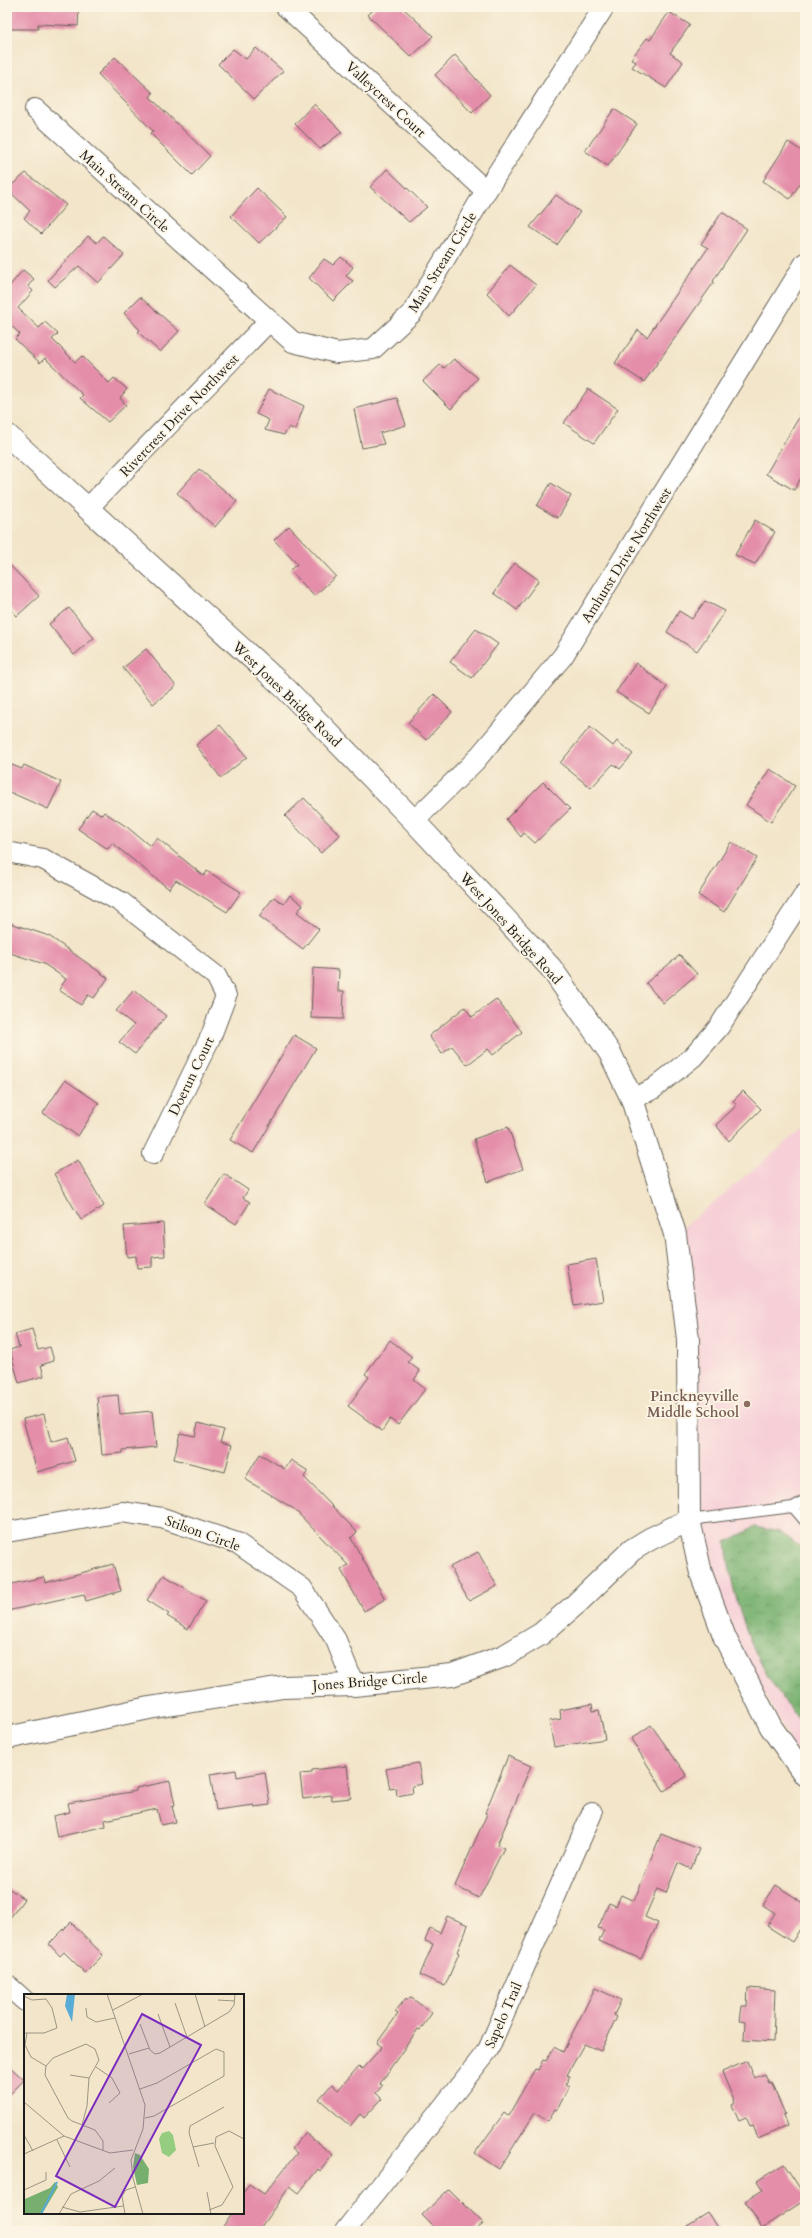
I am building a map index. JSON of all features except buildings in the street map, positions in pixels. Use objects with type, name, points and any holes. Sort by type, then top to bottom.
[{"type":"street","name":"Valleycrest Court","points":[[286,7],[486,191]]},
{"type":"street","name":"Main Stream Circle","points":[[35,109],[293,342],[337,353],[372,349],[412,313],[486,191],[604,7]]},
{"type":"street","name":"Amhurst Drive Northwest","points":[[414,821],[475,761],[563,656],[805,263]]},
{"type":"street","name":"Rivercrest Drive Northwest","points":[[88,508],[269,321]]},
{"type":"street","name":"West Jones Bridge Road","points":[[7,435],[286,689],[414,821],[551,968],[610,1053],[632,1099],[674,1234],[688,1339],[689,1520],[700,1573],[725,1638],[771,1727],[805,1775]]},
{"type":"street","name":"Doerun Court","points":[[7,852],[43,859],[121,902],[216,976],[226,996],[211,1036],[153,1154]]},
{"type":"street","points":[[632,1099],[653,1089],[693,1057],[715,1032],[805,894]]},
{"type":"street","name":"Stilson Circle","points":[[7,1532],[122,1512],[162,1518],[238,1543],[302,1588],[336,1640],[354,1685]]},
{"type":"street","name":"Jones Bridge Circle","points":[[7,1738],[149,1708],[283,1687],[354,1685],[452,1675],[504,1656],[540,1634],[576,1604],[632,1550],[650,1538],[689,1520]]},
{"type":"street","name":"Sapelo Trail","points":[[345,2231],[488,2050],[592,1813]]},
{"type":"street","points":[[7,1985],[24,2000]]},
{"type":"lane","points":[[689,1520],[793,1507],[805,1500]]},
{"type":"lane","points":[[793,1507],[805,1521]]},
{"type":"shaded area","name":"Pinckneyville Middle School","points":[[805,1127],[805,1770],[701,1573],[675,1234]]},
{"type":"green space","points":[[755,1527],[780,1532],[805,1550],[805,1725],[785,1702],[768,1677],[750,1641],[737,1602],[728,1562],[726,1542]]},
{"type":"place","name":"Pinckneyville Middle School","points":[[747,1404]]}]
